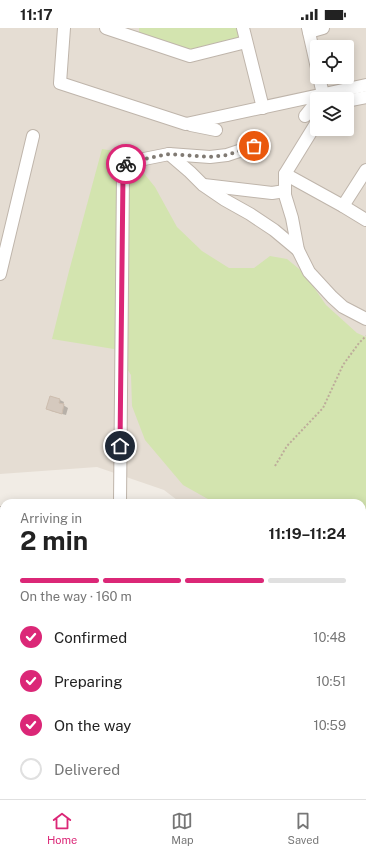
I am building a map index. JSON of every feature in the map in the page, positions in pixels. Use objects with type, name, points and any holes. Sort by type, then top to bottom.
[{"type":"street","points":[[64,28],[60,83],[186,124],[216,130]]},
{"type":"street","points":[[106,28],[133,32],[190,56],[246,42]]},
{"type":"street","points":[[243,28],[263,108]]},
{"type":"street","points":[[310,40],[308,30],[323,28]]},
{"type":"street","points":[[341,92],[366,85]]},
{"type":"street","points":[[354,100],[366,97]]},
{"type":"street","points":[[186,124],[310,100]]},
{"type":"street","points":[[305,116],[310,110]]},
{"type":"street","points":[[310,133],[285,174],[285,191],[298,250],[309,272],[332,298],[344,307],[366,319]]},
{"type":"street","points":[[0,274],[33,136]]},
{"type":"street","points":[[120,499],[123,174],[126,165],[132,162],[169,154],[210,157],[221,156],[254,146]]},
{"type":"street","points":[[169,154],[203,185],[274,230],[298,250]]},
{"type":"street","points":[[343,206],[366,170]]},
{"type":"street","points":[[285,174],[366,220]]},
{"type":"street","points":[[203,185],[272,193],[285,191]]},
{"type":"path","points":[[275,466],[287,446],[323,408],[343,365],[366,336]]},
{"type":"shaded area","points":[[0,28],[366,28],[366,499],[176,499],[164,490],[97,467],[0,474]]},
{"type":"green space","points":[[139,28],[238,28],[241,39],[188,50],[139,33]]},
{"type":"green space","points":[[102,149],[115,151],[142,171],[155,187],[177,227],[202,251],[229,268],[254,268],[270,256],[287,259],[304,273],[326,305],[357,333],[366,337],[366,499],[208,499],[183,485],[145,440],[132,406],[131,375],[114,349],[52,339]]},
{"type":"building","points":[[50,396],[60,399],[59,403],[64,404],[62,414],[46,409]]},
{"type":"way so far","points":[[126,164],[169,154],[210,157],[227,155],[254,146]]},
{"type":"route","points":[[120,446],[123,174],[126,164]]}]
